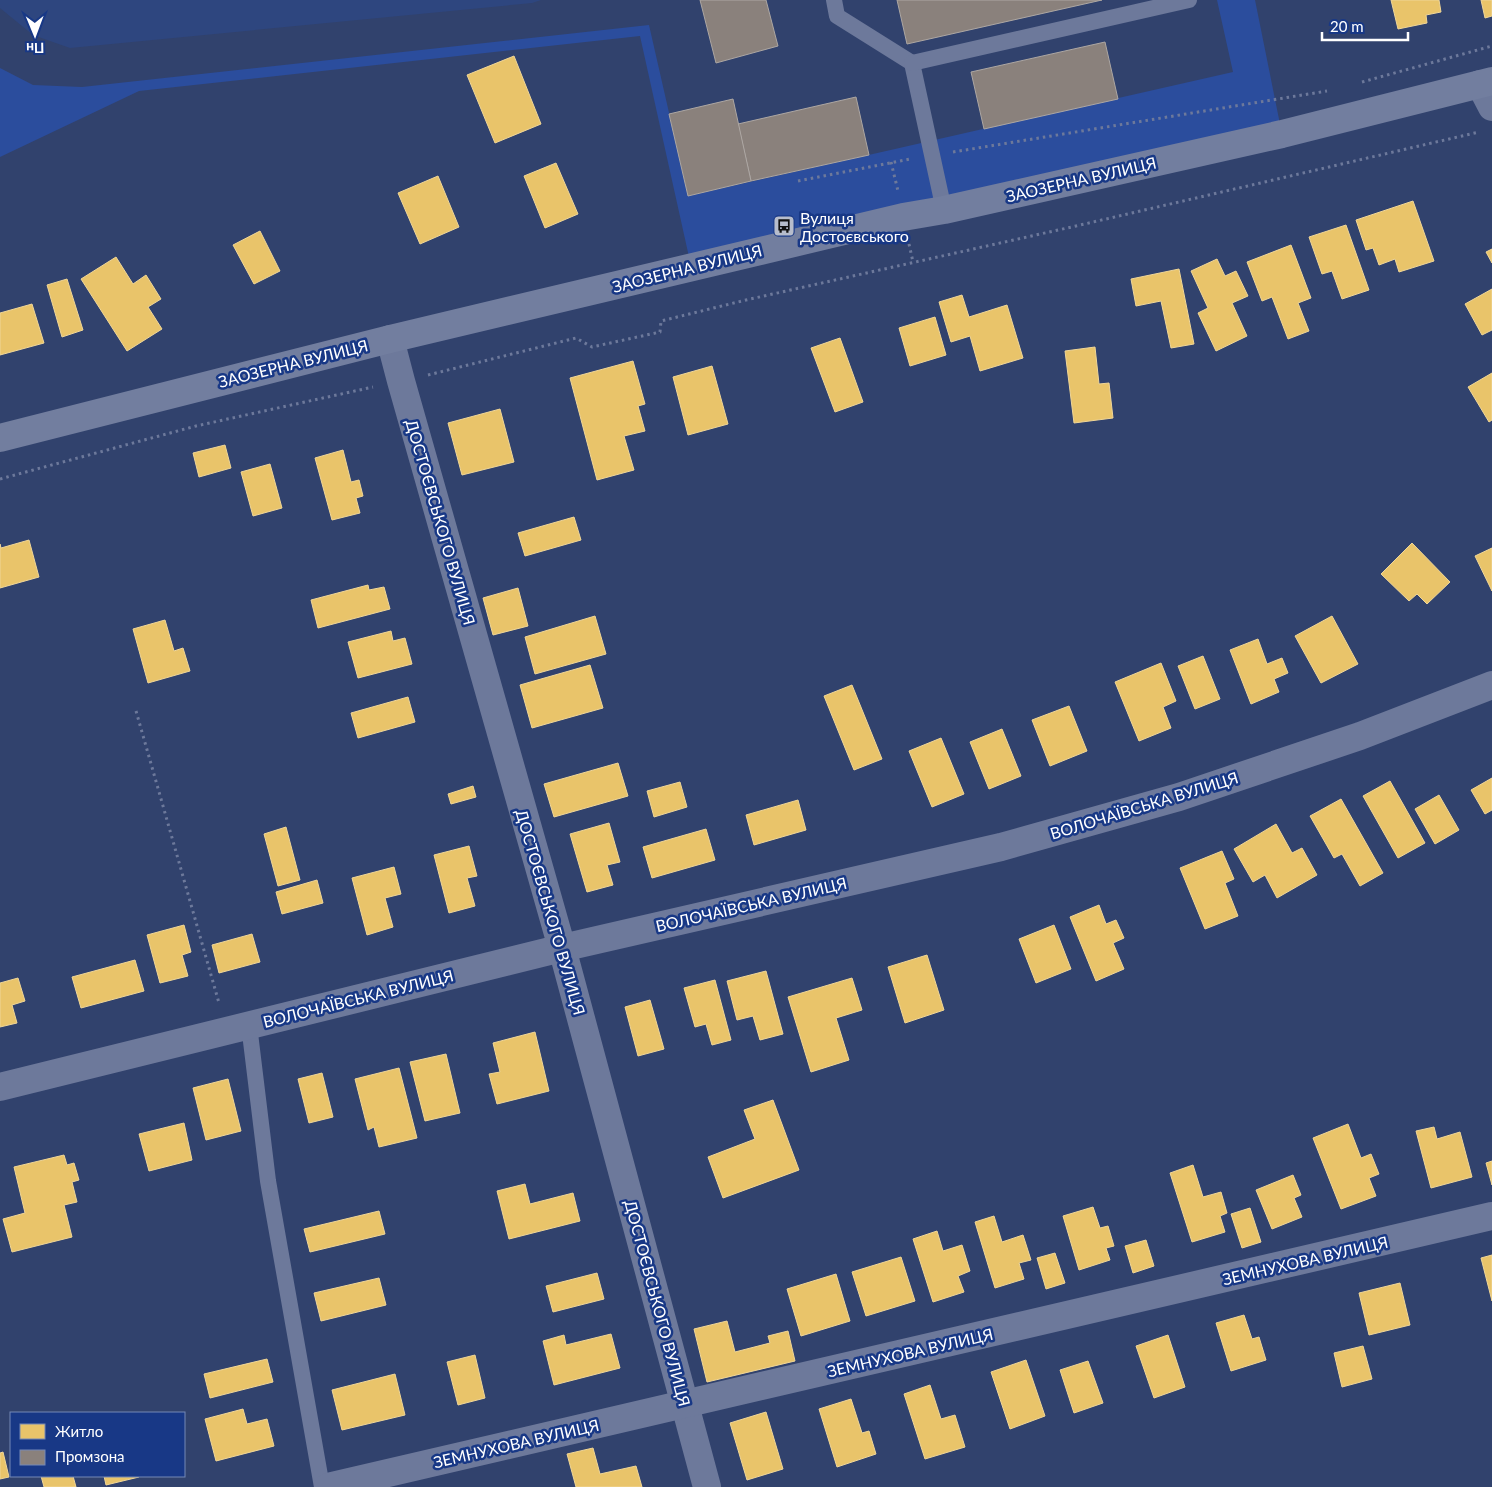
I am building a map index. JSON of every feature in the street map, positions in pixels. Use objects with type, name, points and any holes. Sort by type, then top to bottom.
[{"type":"street","name":"ЗАОЗЕРНА ВУЛИЦЯ","points":[[0,438],[390,338],[903,217],[944,210],[1282,134],[1488,100]]},
{"type":"street","name":"ДОСТОЄВСЬКОГО ВУЛИЦЯ","points":[[390,338],[562,948],[707,1487]]},
{"type":"street","name":"ВОЛОЧАЇВСЬКА ВУЛИЦЯ","points":[[0,1088],[562,948],[1001,847],[1179,796],[1360,736],[1492,685]]},
{"type":"street","name":"ЗЕМНУХОВА ВУЛИЦЯ","points":[[328,1487],[1492,1216]]},
{"type":"lane","points":[[834,0],[837,16],[912,63],[1189,0]]},
{"type":"lane","points":[[912,63],[944,210]]},
{"type":"lane","points":[[238,1028],[268,1181],[322,1487]]},
{"type":"path","points":[[1360,82],[1492,46]]},
{"type":"path","points":[[798,181],[932,155],[1332,90]]},
{"type":"path","points":[[0,479],[196,426],[401,381],[576,338],[592,347],[660,332],[661,321],[746,300],[1085,224],[1488,100]]},
{"type":"path","points":[[136,710],[238,1028]]},
{"type":"shaded area","points":[[0,0],[541,0],[532,3],[70,48],[33,35],[0,8]]},
{"type":"shaded area","points":[[1217,0],[1255,0],[1282,134],[691,266],[640,36],[139,91],[0,157],[0,68],[33,85],[82,87],[649,25],[688,196],[1233,72]]},
{"type":"building: Житло","points":[[1391,0],[1439,0],[1441,12],[1426,15],[1427,23],[1398,29]]},
{"type":"building: Житло","points":[[1481,0],[1492,0],[1492,16],[1485,18]]},
{"type":"building: Житло","points":[[514,56],[541,124],[495,143],[467,75]]},
{"type":"building: Житло","points":[[556,163],[578,214],[545,228],[524,176]]},
{"type":"building: Житло","points":[[438,176],[459,227],[420,244],[398,193]]},
{"type":"building: Житло","points":[[1413,201],[1434,261],[1399,272],[1395,259],[1379,265],[1373,248],[1366,250],[1356,220]]},
{"type":"building: Житло","points":[[1346,225],[1369,290],[1342,299],[1332,271],[1322,274],[1309,237]]},
{"type":"building: Житло","points":[[260,231],[280,271],[254,284],[233,245]]},
{"type":"building: Житло","points":[[1291,245],[1311,298],[1298,303],[1309,331],[1288,339],[1272,297],[1262,301],[1247,262]]},
{"type":"building: Житло","points":[[1492,249],[1492,263],[1486,252]]},
{"type":"building: Житло","points":[[116,257],[133,284],[146,275],[161,299],[148,307],[162,329],[127,351],[81,279]]},
{"type":"building: Житло","points":[[1217,259],[1225,276],[1236,271],[1248,296],[1232,303],[1247,336],[1216,351],[1198,313],[1208,308],[1191,271]]},
{"type":"building: Житло","points":[[1179,269],[1194,344],[1171,348],[1161,301],[1136,306],[1131,279]]},
{"type":"building: Житло","points":[[67,279],[83,330],[62,337],[47,285]]},
{"type":"building: Житло","points":[[1492,289],[1492,330],[1482,335],[1465,304]]},
{"type":"building: Житло","points":[[962,295],[969,317],[1007,305],[1023,358],[980,371],[970,336],[951,342],[939,302]]},
{"type":"building: Житло","points":[[32,304],[44,343],[0,355],[0,313]]},
{"type":"building: Житло","points":[[935,317],[946,355],[910,366],[899,328]]},
{"type":"building: Житло","points":[[840,338],[863,402],[835,412],[811,348]]},
{"type":"building: Житло","points":[[1095,347],[1099,384],[1109,383],[1113,418],[1074,423],[1065,351]]},
{"type":"building: Житло","points":[[633,361],[645,404],[638,406],[645,431],[624,436],[634,470],[597,480],[570,378]]},
{"type":"building: Житло","points":[[712,366],[728,424],[688,435],[673,377]]},
{"type":"building: Житло","points":[[1492,373],[1492,420],[1489,422],[1468,387]]},
{"type":"building: Житло","points":[[500,409],[514,462],[462,475],[448,423]]},
{"type":"building: Житло","points":[[225,445],[231,468],[199,477],[193,453]]},
{"type":"building: Житло","points":[[343,450],[351,482],[359,480],[363,496],[356,498],[360,513],[332,520],[315,458]]},
{"type":"building: Житло","points":[[270,464],[282,508],[253,516],[241,472]]},
{"type":"building: Житло","points":[[574,517],[581,540],[525,556],[518,533]]},
{"type":"building: Житло","points":[[29,540],[39,577],[0,588],[0,544],[1,548]]},
{"type":"building: Житло","points":[[1412,543],[1450,582],[1427,604],[1417,594],[1409,601],[1381,574]]},
{"type":"building: Житло","points":[[1492,548],[1492,591],[1475,556]]},
{"type":"building: Житло","points":[[368,585],[369,590],[384,587],[390,609],[318,628],[311,600]]},
{"type":"building: Житло","points":[[518,588],[528,626],[493,635],[483,598]]},
{"type":"building: Житло","points":[[595,616],[606,654],[535,674],[525,637]]},
{"type":"building: Житло","points":[[1332,616],[1358,664],[1321,683],[1295,636]]},
{"type":"building: Житло","points":[[165,620],[174,651],[183,648],[190,671],[148,683],[133,629]]},
{"type":"building: Житло","points":[[391,631],[393,641],[405,638],[412,664],[358,678],[348,642]]},
{"type":"building: Житло","points":[[1258,639],[1267,664],[1282,658],[1288,673],[1274,679],[1279,692],[1251,704],[1230,650]]},
{"type":"building: Житло","points":[[1203,656],[1220,699],[1195,709],[1178,666]]},
{"type":"building: Житло","points":[[1161,663],[1176,701],[1163,707],[1171,728],[1139,741],[1115,682]]},
{"type":"building: Житло","points":[[590,665],[603,708],[532,728],[520,685]]},
{"type":"building: Житло","points":[[852,685],[882,759],[854,770],[824,696]]},
{"type":"building: Житло","points":[[408,697],[415,722],[358,738],[351,713]]},
{"type":"building: Житло","points":[[1069,706],[1087,751],[1050,766],[1032,720]]},
{"type":"building: Житло","points":[[1002,729],[1021,776],[989,789],[970,742]]},
{"type":"building: Житло","points":[[941,738],[964,794],[932,807],[909,751]]},
{"type":"building: Житло","points":[[618,763],[628,796],[554,817],[544,784]]},
{"type":"building: Житло","points":[[1492,778],[1492,810],[1485,814],[1471,790]]},
{"type":"building: Житло","points":[[1390,781],[1425,843],[1398,858],[1363,796]]},
{"type":"building: Житло","points":[[680,782],[687,807],[654,817],[647,791]]},
{"type":"building: Житло","points":[[473,786],[476,797],[451,804],[448,794]]},
{"type":"building: Житло","points":[[1439,795],[1459,830],[1435,844],[1415,809]]},
{"type":"building: Житло","points":[[1341,799],[1383,873],[1360,886],[1342,854],[1334,858],[1310,816]]},
{"type":"building: Житло","points":[[798,800],[806,830],[754,845],[746,815]]},
{"type":"building: Житло","points":[[609,823],[620,862],[607,865],[613,885],[587,892],[570,834]]},
{"type":"building: Житло","points":[[1276,824],[1292,853],[1302,848],[1317,875],[1277,898],[1265,875],[1253,882],[1234,849]]},
{"type":"building: Житло","points":[[286,827],[300,880],[278,886],[264,834]]},
{"type":"building: Житло","points":[[706,829],[715,860],[652,878],[643,847]]},
{"type":"building: Житло","points":[[469,846],[477,876],[467,878],[475,906],[449,913],[434,855]]},
{"type":"building: Житло","points":[[1222,851],[1234,879],[1225,883],[1238,916],[1205,929],[1180,868]]},
{"type":"building: Житло","points":[[394,867],[401,894],[385,898],[393,927],[367,935],[352,878]]},
{"type":"building: Житло","points":[[317,880],[323,903],[282,914],[276,892]]},
{"type":"building: Житло","points":[[1099,905],[1106,924],[1116,920],[1124,938],[1113,943],[1124,969],[1096,981],[1070,917]]},
{"type":"building: Житло","points":[[184,925],[191,952],[182,955],[188,976],[160,983],[147,935]]},
{"type":"building: Житло","points":[[1054,925],[1071,969],[1036,983],[1019,939]]},
{"type":"building: Житло","points":[[252,934],[260,962],[219,973],[212,945]]},
{"type":"building: Житло","points":[[927,955],[944,1010],[905,1023],[888,967]]},
{"type":"building: Житло","points":[[135,960],[144,991],[81,1008],[72,977]]},
{"type":"building: Житло","points":[[766,971],[783,1034],[760,1040],[753,1016],[737,1020],[727,981]]},
{"type":"building: Житло","points":[[18,978],[25,1001],[12,1005],[17,1023],[0,1027],[0,983]]},
{"type":"building: Житло","points":[[852,978],[862,1010],[836,1018],[849,1060],[811,1072],[788,997]]},
{"type":"building: Житло","points":[[715,980],[731,1040],[712,1045],[706,1024],[695,1027],[684,988]]},
{"type":"building: Житло","points":[[650,1000],[664,1049],[638,1056],[625,1007]]},
{"type":"building: Житло","points":[[535,1032],[549,1091],[497,1104],[489,1074],[500,1072],[493,1043]]},
{"type":"building: Житло","points":[[446,1054],[460,1113],[425,1121],[410,1062]]},
{"type":"building: Житло","points":[[399,1068],[417,1138],[379,1147],[374,1127],[368,1130],[355,1079]]},
{"type":"building: Житло","points":[[322,1073],[333,1117],[309,1123],[298,1079]]},
{"type":"building: Житло","points":[[228,1079],[241,1131],[206,1140],[193,1088]]},
{"type":"building: Житло","points":[[773,1100],[799,1170],[723,1198],[708,1157],[755,1139],[744,1110]]},
{"type":"building: Житло","points":[[184,1123],[192,1160],[149,1171],[139,1134]]},
{"type":"building: Житло","points":[[1348,1124],[1361,1158],[1371,1154],[1379,1174],[1369,1178],[1376,1196],[1341,1209],[1313,1138]]},
{"type":"building: Житло","points":[[1434,1127],[1437,1139],[1460,1132],[1472,1177],[1431,1188],[1416,1131]]},
{"type":"building: Житло","points":[[64,1155],[67,1165],[74,1163],[79,1180],[72,1182],[77,1202],[64,1205],[72,1237],[12,1252],[3,1219],[25,1213],[14,1167]]},
{"type":"building: Житло","points":[[1492,1161],[1492,1185],[1486,1163]]},
{"type":"building: Житло","points":[[1193,1165],[1203,1197],[1221,1192],[1227,1213],[1220,1216],[1225,1232],[1192,1242],[1170,1173]]},
{"type":"building: Житло","points":[[1293,1175],[1301,1195],[1294,1198],[1302,1217],[1272,1229],[1256,1190]]},
{"type":"building: Житло","points":[[525,1184],[530,1204],[573,1193],[580,1221],[509,1239],[497,1191]]},
{"type":"building: Житло","points":[[1093,1207],[1100,1228],[1108,1226],[1114,1246],[1106,1248],[1110,1260],[1079,1270],[1063,1216]]},
{"type":"building: Житло","points":[[1250,1208],[1261,1242],[1242,1248],[1231,1214]]},
{"type":"building: Житло","points":[[379,1211],[385,1234],[310,1252],[304,1229]]},
{"type":"building: Житло","points":[[994,1216],[1002,1242],[1023,1235],[1031,1260],[1019,1263],[1024,1279],[995,1288],[975,1222]]},
{"type":"building: Житло","points":[[937,1231],[943,1251],[962,1245],[970,1271],[958,1276],[964,1292],[933,1302],[913,1239]]},
{"type":"building: Житло","points":[[1146,1240],[1154,1266],[1133,1273],[1125,1246]]},
{"type":"building: Житло","points":[[1055,1253],[1065,1283],[1046,1289],[1037,1258]]},
{"type":"building: Житло","points":[[1492,1255],[1492,1301],[1481,1258]]},
{"type":"building: Житло","points":[[901,1257],[915,1301],[866,1316],[852,1272]]},
{"type":"building: Житло","points":[[597,1273],[604,1299],[553,1312],[546,1286]]},
{"type":"building: Житло","points":[[836,1274],[850,1321],[801,1336],[787,1289]]},
{"type":"building: Житло","points":[[379,1278],[386,1305],[321,1321],[314,1293]]},
{"type":"building: Житло","points":[[1400,1283],[1410,1325],[1369,1335],[1359,1293]]},
{"type":"building: Житло","points":[[1244,1315],[1252,1339],[1259,1337],[1266,1360],[1231,1371],[1216,1323]]},
{"type":"building: Житло","points":[[727,1321],[735,1352],[770,1343],[768,1336],[788,1331],[795,1361],[707,1382],[694,1329]]},
{"type":"building: Житло","points":[[611,1334],[620,1368],[554,1385],[543,1341],[564,1335],[566,1345]]},
{"type":"building: Житло","points":[[1168,1335],[1185,1387],[1154,1398],[1136,1346]]},
{"type":"building: Житло","points":[[1363,1346],[1372,1379],[1342,1387],[1334,1353]]},
{"type":"building: Житло","points":[[475,1355],[485,1398],[458,1405],[447,1362]]},
{"type":"building: Житло","points":[[267,1359],[273,1382],[210,1398],[204,1374]]},
{"type":"building: Житло","points":[[1026,1360],[1045,1416],[1010,1429],[991,1372]]},
{"type":"building: Житло","points":[[1088,1361],[1103,1403],[1074,1413],[1060,1370]]},
{"type":"building: Житло","points":[[395,1374],[405,1415],[342,1430],[332,1390]]},
{"type":"building: Житло","points":[[930,1385],[941,1419],[955,1415],[965,1447],[925,1459],[904,1394]]},
{"type":"building: Житло","points":[[851,1399],[862,1433],[869,1431],[876,1454],[837,1467],[819,1409]]},
{"type":"building: Житло","points":[[243,1409],[247,1424],[267,1419],[274,1446],[216,1461],[205,1419]]},
{"type":"building: Житло","points":[[766,1412],[783,1469],[747,1480],[730,1423]]},
{"type":"building: Житло","points":[[593,1448],[600,1474],[636,1466],[642,1487],[576,1487],[567,1454]]},
{"type":"building: Житло","points":[[3,1452],[9,1477],[0,1479],[0,1453]]},
{"type":"building: Житло","points":[[41,1477],[73,1477],[76,1487],[44,1487]]},
{"type":"building: Житло","points":[[104,1477],[139,1477],[106,1485]]},
{"type":"building: Промзона","points":[[700,0],[766,0],[778,46],[716,63]]},
{"type":"building: Промзона","points":[[897,0],[1102,0],[907,44]]},
{"type":"building: Промзона","points":[[1105,42],[1118,99],[984,129],[971,72]]},
{"type":"building: Промзона","points":[[856,97],[869,155],[751,181],[738,124]]},
{"type":"building: Промзона","points":[[733,99],[751,181],[688,196],[669,114]]},
{"type":"place","name":"Вулиця Достоєвського","points":[[784,226]]}]
